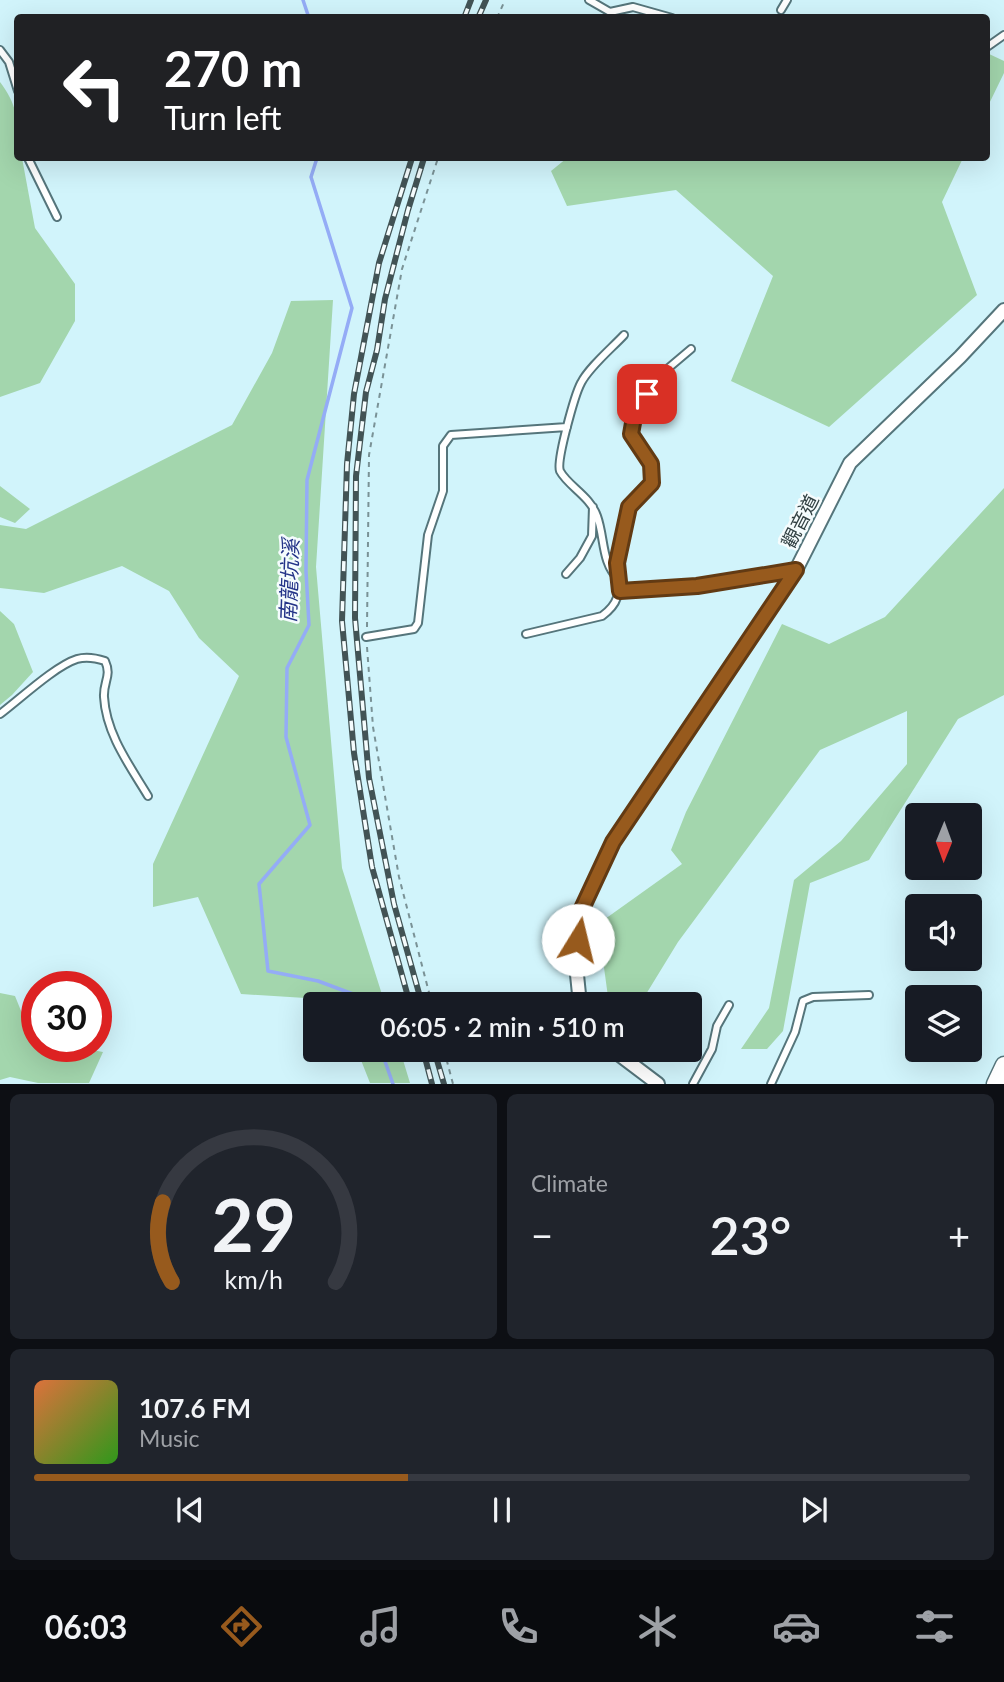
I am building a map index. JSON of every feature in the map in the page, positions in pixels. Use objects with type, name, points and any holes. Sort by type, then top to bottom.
[{"type":"street","name":"觀音道","points":[[579,992],[576,965],[579,915],[613,842],[796,570],[850,463],[960,358],[1004,310]]},
{"type":"street","points":[[630,1062],[659,1083]]},
{"type":"street","points":[[995,1083],[1004,1065]]},
{"type":"lane","points":[[589,0],[610,12],[633,7],[658,14]]},
{"type":"lane","points":[[781,10],[787,0]]},
{"type":"lane","points":[[0,50],[9,62],[14,78]]},
{"type":"lane","points":[[29,161],[57,217]]},
{"type":"lane","points":[[619,580],[609,570],[593,505],[561,471],[559,463],[581,382],[624,335]]},
{"type":"lane","points":[[526,634],[602,616],[610,610],[620,591],[617,563],[629,507],[652,483],[651,464],[631,434],[635,412],[659,376],[691,349]]},
{"type":"lane","points":[[366,637],[414,629],[418,623],[428,535],[443,491],[443,446],[451,435],[567,427]]},
{"type":"lane","points":[[566,574],[580,558],[592,536],[593,505]]},
{"type":"lane","points":[[620,591],[697,586],[796,570]]},
{"type":"lane","points":[[0,713],[77,659],[93,657],[105,661],[109,670],[104,698],[115,740],[148,796]]},
{"type":"lane","points":[[771,1083],[795,1032],[803,1001],[813,997],[869,995]]},
{"type":"lane","points":[[693,1083],[712,1049],[717,1026],[729,1005]]},
{"type":"path","points":[[429,992],[398,877],[373,727],[366,637],[369,455],[402,269],[438,161]]},
{"type":"path","points":[[447,1062],[453,1083]]},
{"type":"green space","points":[[990,54],[1004,61],[1004,73],[990,102]]},
{"type":"green space","points":[[0,82],[14,109],[14,161],[23,161],[35,228],[75,284],[75,321],[40,383],[0,397]]},
{"type":"green space","points":[[563,161],[962,161],[942,202],[977,295],[829,427],[731,381],[773,276],[676,190],[567,206],[551,171]]},
{"type":"green space","points":[[333,300],[316,567],[342,868],[381,992],[303,992],[303,998],[241,994],[198,897],[153,907],[153,864],[239,676],[199,638],[169,591],[122,566],[44,593],[0,588],[0,525],[26,529],[232,425],[272,353],[291,301]]},
{"type":"green space","points":[[0,486],[30,509],[15,523],[0,517]]},
{"type":"green space","points":[[1004,488],[1004,695],[958,719],[869,860],[810,883],[783,1031],[767,1049],[741,1049],[769,1008],[794,880],[841,841],[907,764],[907,711],[820,750],[678,942],[647,992],[607,992],[598,924],[682,864],[671,850],[686,812],[782,624],[829,644],[885,617]]},
{"type":"green space","points":[[0,611],[14,624],[33,672],[0,705]]},
{"type":"green space","points":[[0,993],[15,996],[21,1011],[21,1062],[98,1062],[89,1083],[38,1083],[10,1077],[0,1080]]},
{"type":"green space","points":[[362,1062],[404,1062],[410,1083],[370,1083]]},
{"type":"waterway","name":"南龍坑溪","points":[[303,0],[308,14]]},
{"type":"waterway","name":"南龍坑溪","points":[[316,161],[311,177],[352,308],[307,480],[306,571],[309,625],[287,668],[286,737],[310,825],[259,884],[268,971],[318,981],[348,992]]},
{"type":"waterway","name":"南龍坑溪","points":[[385,1062],[393,1084]]},
{"type":"railway","points":[[466,14],[471,0]]},
{"type":"railway","points":[[480,14],[486,0]]},
{"type":"railway","points":[[407,992],[372,867],[354,753],[342,621],[347,464],[354,394],[379,263],[411,161]]},
{"type":"railway","points":[[419,992],[394,904],[369,778],[355,618],[356,476],[366,392],[377,350],[385,299],[423,161]]},
{"type":"railway","points":[[426,1062],[432,1084]]},
{"type":"railway","points":[[438,1062],[444,1084]]},
{"type":"route","points":[[578,940],[579,915],[613,842],[796,570],[697,586],[620,591],[617,563],[629,507],[652,483],[651,464],[631,434],[635,412],[647,394]]}]
